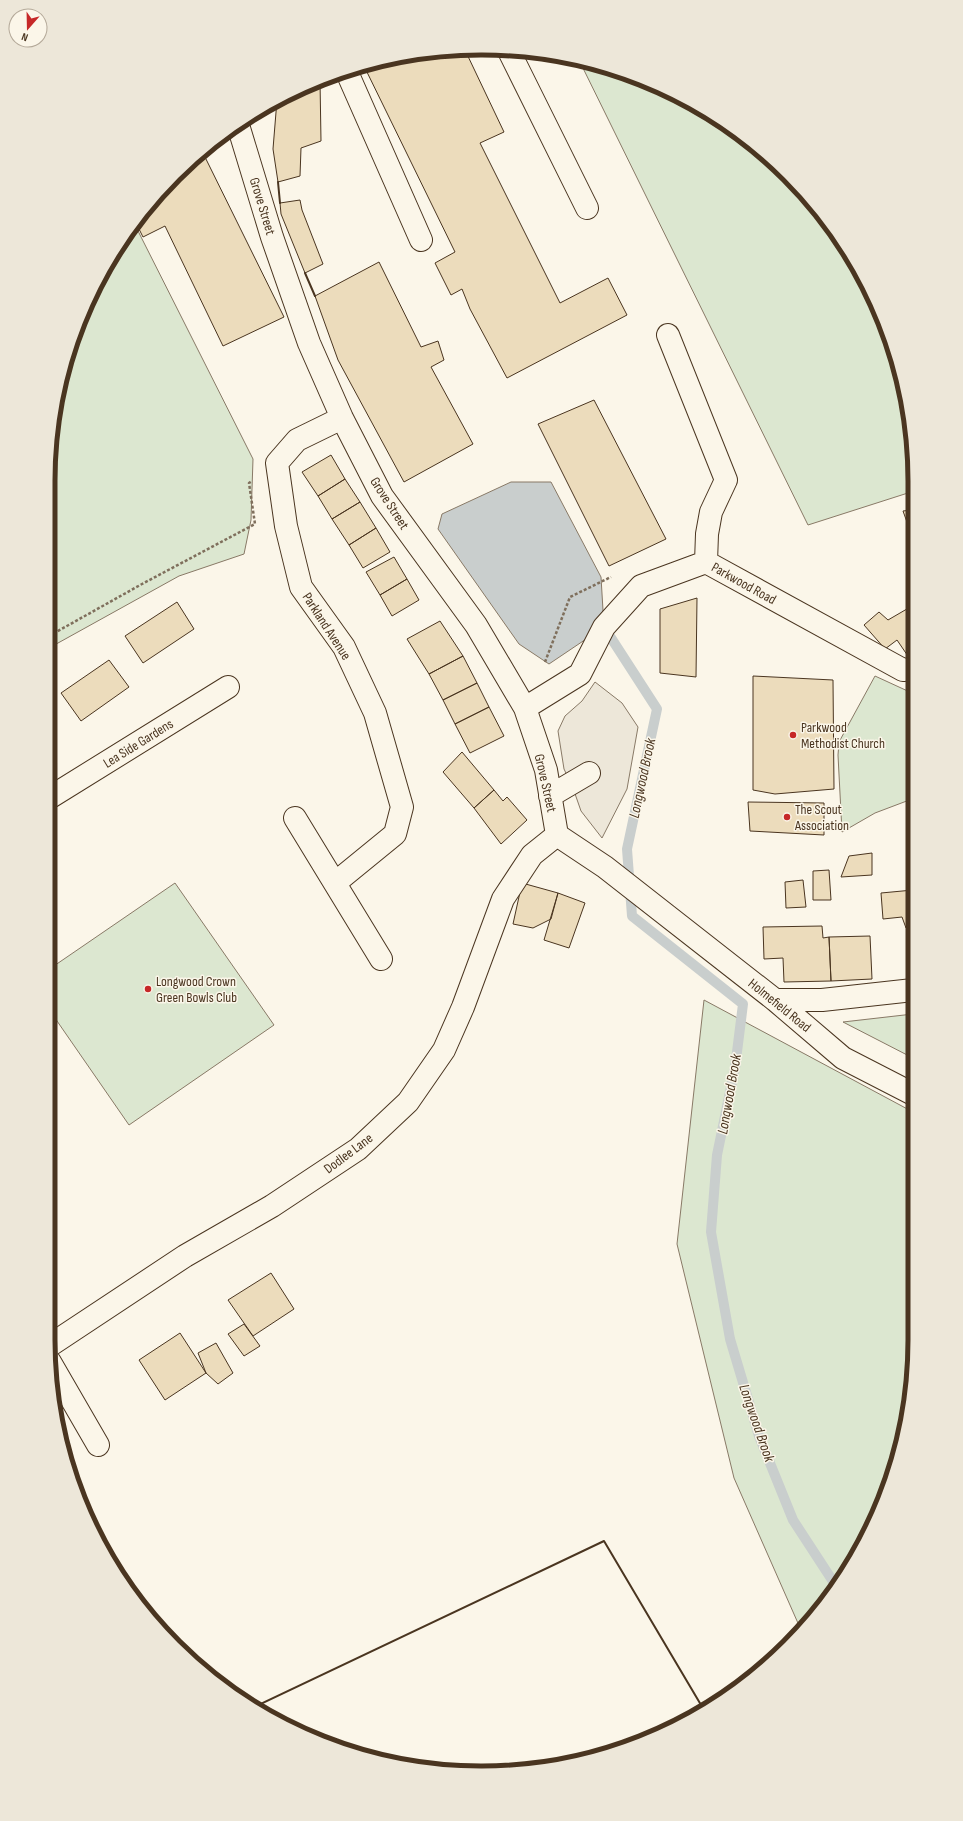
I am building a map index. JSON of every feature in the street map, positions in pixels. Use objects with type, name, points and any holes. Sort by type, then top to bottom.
[{"type":"street","points":[[512,56],[587,208]]},
{"type":"street","points":[[349,77],[421,240]]},
{"type":"street","name":"Grove Street","points":[[240,131],[282,265],[309,343],[342,418],[382,496],[476,625],[525,708],[546,770],[557,835]]},
{"type":"street","points":[[668,335],[726,480],[711,512],[707,534],[706,562]]},
{"type":"street","name":"Parkland Avenue","points":[[335,883],[395,834],[402,807],[375,713],[344,647],[301,587],[286,526],[277,463],[297,440],[342,418]]},
{"type":"street","name":"Parkwood Road","points":[[525,708],[580,674],[604,627],[641,586],[706,562],[903,670],[908,669]]},
{"type":"street","name":"Lea Side Gardens","points":[[55,794],[228,687]]},
{"type":"street","points":[[550,796],[589,772]]},
{"type":"street","points":[[295,818],[381,959]]},
{"type":"street","name":"Dodlee Lane","points":[[55,1343],[74,1332],[185,1256],[272,1206],[358,1149],[408,1102],[444,1050],[463,1007],[504,899],[532,855],[557,835]]},
{"type":"street","name":"Holmefield Road","points":[[557,835],[605,866],[775,1000],[844,1058],[908,1091]]},
{"type":"street","points":[[775,1000],[822,1000],[908,991]]},
{"type":"street","points":[[57,1374],[98,1445]]},
{"type":"path","points":[[55,633],[142,584],[255,524]]},
{"type":"green space","points":[[583,68],[645,87],[695,112],[741,143],[763,161],[802,200],[836,245],[851,268],[864,293],[876,318],[885,344],[900,398],[907,454],[908,493],[808,525]]},
{"type":"green space","points":[[137,230],[253,459],[251,520],[244,554],[179,576],[55,645],[55,482],[56,454],[63,398],[87,318],[112,268]]},
{"type":"green space","points":[[875,676],[908,691],[908,801],[875,813],[842,832],[838,755],[839,742]]},
{"type":"green space","name":"Longwood Crown Green Bowls Club","points":[[175,883],[274,1025],[129,1125],[55,1018],[55,965]]},
{"type":"green space","points":[[704,1000],[908,1109],[908,1340],[907,1367],[900,1423],[885,1477],[876,1503],[864,1528],[851,1553],[836,1576],[820,1599],[799,1625],[734,1478],[677,1244]]},
{"type":"green space","points":[[908,1015],[908,1055],[843,1022]]},
{"type":"shaded area","points":[[511,482],[551,482],[601,577],[604,627],[549,664],[519,644],[438,529],[442,514]]},
{"type":"shaded area","points":[[595,682],[622,703],[638,727],[627,789],[602,838],[581,811],[573,788],[564,769],[558,731],[565,716],[582,701]]},
{"type":"building","points":[[468,56],[504,132],[480,143],[560,303],[608,278],[627,315],[507,378],[470,309],[462,289],[451,295],[435,263],[455,252],[367,71],[398,63]]},
{"type":"building","points":[[320,86],[321,141],[301,148],[300,176],[278,182],[273,149],[276,108]]},
{"type":"building","points":[[205,157],[284,317],[223,346],[165,226],[143,237],[139,228],[143,222],[180,180]]},
{"type":"building","points":[[300,200],[302,210],[323,264],[305,273],[281,214],[280,203]]},
{"type":"building","points":[[379,262],[421,347],[438,341],[444,360],[431,367],[473,444],[404,482],[338,360],[315,296]]},
{"type":"building","points":[[594,400],[666,539],[609,566],[538,424]]},
{"type":"building","points":[[331,455],[345,479],[318,496],[302,472]]},
{"type":"building","points":[[345,479],[360,502],[332,519],[318,496]]},
{"type":"building","points":[[360,502],[376,528],[349,545],[332,519]]},
{"type":"building","points":[[908,510],[908,525],[903,511]]},
{"type":"building","points":[[376,528],[390,552],[363,568],[349,545]]},
{"type":"building","points":[[394,557],[407,579],[380,595],[366,572]]},
{"type":"building","points":[[407,579],[419,600],[392,616],[380,595]]},
{"type":"building","points":[[697,598],[696,677],[660,673],[660,609]]},
{"type":"building","points":[[177,602],[194,629],[143,663],[125,636]]},
{"type":"building","points":[[908,608],[908,656],[897,640],[885,649],[864,625],[879,612],[888,620]]},
{"type":"building","points":[[440,621],[463,656],[429,674],[407,639]]},
{"type":"building","points":[[463,656],[477,683],[443,700],[429,674]]},
{"type":"building","points":[[109,660],[129,687],[81,721],[61,693]]},
{"type":"building","name":"Parkwood Methodist Church","points":[[753,676],[833,680],[834,789],[775,794],[753,790]]},
{"type":"building","points":[[477,683],[489,707],[455,724],[443,700]]},
{"type":"building","points":[[489,707],[504,736],[470,753],[455,724]]},
{"type":"building","points":[[462,752],[494,790],[474,808],[443,772]]},
{"type":"building","points":[[494,790],[503,801],[507,797],[527,820],[501,844],[474,808]]},
{"type":"building","name":"The Scout Association","points":[[748,802],[824,803],[824,835],[750,831]]},
{"type":"building","points":[[872,853],[872,875],[841,877],[849,856]]},
{"type":"building","points":[[829,870],[831,900],[813,900],[813,871]]},
{"type":"building","points":[[803,880],[806,907],[786,908],[785,882]]},
{"type":"building","points":[[522,883],[558,893],[551,919],[533,928],[513,924]]},
{"type":"building","points":[[908,890],[908,928],[906,928],[902,917],[883,919],[881,893]]},
{"type":"building","points":[[558,893],[585,903],[569,948],[544,940]]},
{"type":"building","points":[[822,926],[823,938],[829,937],[831,981],[784,982],[783,958],[764,959],[763,927]]},
{"type":"building","points":[[870,936],[872,979],[831,981],[829,937]]},
{"type":"building","points":[[271,1273],[294,1309],[253,1336],[228,1300]]},
{"type":"building","points":[[244,1324],[260,1346],[244,1356],[228,1334]]},
{"type":"building","points":[[180,1333],[206,1373],[165,1400],[139,1360]]},
{"type":"building","points":[[216,1343],[233,1373],[218,1384],[206,1373],[198,1353]]},
{"type":"waterway","name":"Longwood Brook","points":[[604,627],[657,709],[627,849],[632,916],[743,1004],[735,1068],[717,1155],[711,1232],[730,1339],[759,1436],[793,1520],[833,1581]]},
{"type":"wall","points":[[278,182],[280,203]]},
{"type":"wall","points":[[305,273],[315,296]]},
{"type":"wall","points":[[260,1704],[604,1541],[701,1705]]},
{"type":"place","name":"Parkwood Methodist Church","points":[[793,735]]},
{"type":"place","name":"The Scout Association","points":[[787,817]]},
{"type":"place","name":"Longwood Crown Green Bowls Club","points":[[148,989]]}]
